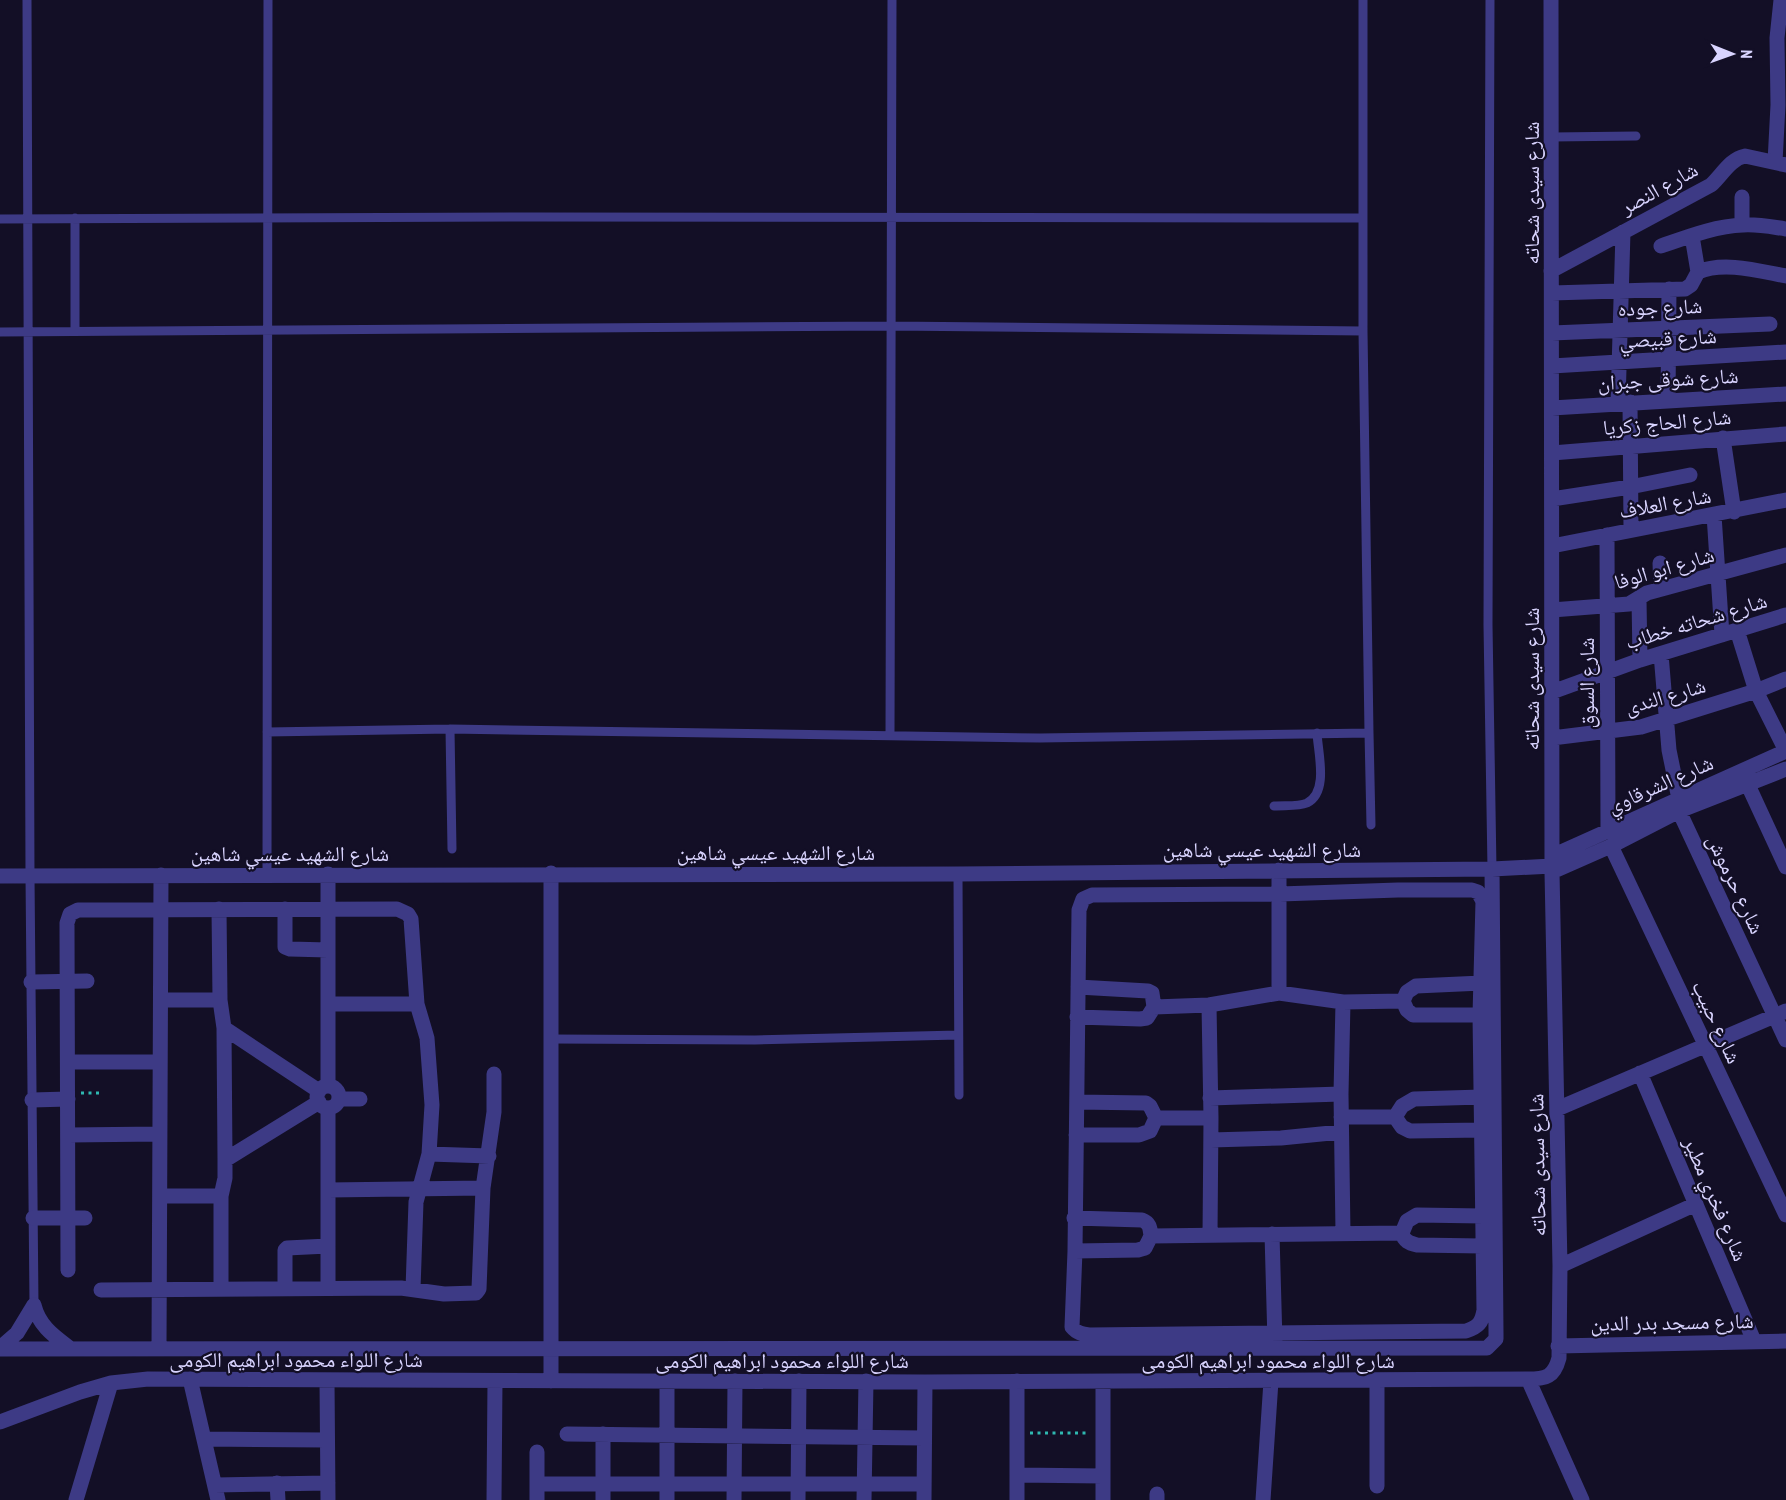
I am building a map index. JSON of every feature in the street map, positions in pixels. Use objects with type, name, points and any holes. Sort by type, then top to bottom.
[{"type":"street","name":"شارع سيدى شحاته","points":[[1551,0],[1552,864],[1560,1266],[1558,1352]]},
{"type":"street","points":[[1781,0],[1777,38],[1781,89],[1781,164]]},
{"type":"street","name":"شارع النصر","points":[[1551,271],[1711,185],[1731,163],[1740,157],[1745,156],[1781,164]]},
{"type":"street","points":[[1742,197],[1742,225]]},
{"type":"street","points":[[1660,246],[1742,225],[1786,229]]},
{"type":"street","points":[[1623,232],[1619,362],[1631,446],[1631,530]]},
{"type":"street","points":[[1551,293],[1688,288],[1698,272],[1692,236]]},
{"type":"street","points":[[1698,272],[1735,268],[1786,276]]},
{"type":"street","points":[[1668,400],[1669,289]]},
{"type":"street","name":"شارع جوده","points":[[1552,333],[1770,324]]},
{"type":"street","name":"شارع قبيصي","points":[[1552,366],[1786,352]]},
{"type":"street","name":"شارع شوقى جبران","points":[[1552,408],[1786,394]]},
{"type":"street","name":"شارع الحاج زكريا","points":[[1552,453],[1786,434]]},
{"type":"street","points":[[1723,438],[1734,512]]},
{"type":"street","points":[[1552,499],[1690,475]]},
{"type":"street","name":"شارع العلاف","points":[[1552,546],[1786,500]]},
{"type":"street","points":[[1714,515],[1722,635]]},
{"type":"street","name":"شارع السوق","points":[[1607,535],[1609,839]]},
{"type":"street","name":"شارع ابو الوفا","points":[[1552,610],[1629,604],[1647,593],[1786,555]]},
{"type":"street","points":[[1660,563],[1661,589]]},
{"type":"street","points":[[1639,599],[1640,660]]},
{"type":"street","name":"شارع شحاته خطاب","points":[[1552,692],[1640,660],[1786,615]]},
{"type":"street","points":[[1737,630],[1756,691],[1786,751]]},
{"type":"street","name":"شارع حرموش","points":[[1660,654],[1665,720],[1679,805],[1780,1013],[1786,1040]]},
{"type":"street","name":"شارع الندى","points":[[1552,738],[1641,727],[1756,691],[1786,679]]},
{"type":"street","name":"شارع الشرقاوي","points":[[1552,864],[1609,839],[1786,751]]},
{"type":"street","name":"شارع الشرقاوي","points":[[1679,805],[1748,785],[1786,769]]},
{"type":"street","points":[[1748,785],[1786,867]]},
{"type":"street","name":"شارع حبيب","points":[[1609,839],[1786,1215]]},
{"type":"street","name":"شارع الشهيد عيسي شاهين","points":[[0,876],[551,873],[958,874],[1492,869],[1552,864]]},
{"type":"street","points":[[0,1349],[551,1349],[1275,1342],[1466,1331],[1475,1328],[1483,1320],[1484,1310],[1482,1097],[1487,1045],[1480,1015],[1485,909],[1482,897],[1473,890],[1398,890],[1086,897],[1083,899],[1079,910],[1072,1327],[1078,1333],[1089,1335],[1275,1342],[1481,1349],[1492,1344],[1496,1333],[1487,1045],[1492,869]]},
{"type":"street","points":[[1279,870],[1279,993]]},
{"type":"street","points":[[551,873],[551,1381]]},
{"type":"street","points":[[328,874],[328,1288]]},
{"type":"street","points":[[159,1349],[161,875]]},
{"type":"street","points":[[219,909],[220,1000],[224,1028],[225,1160],[225,1178],[221,1196],[221,1288]]},
{"type":"street","points":[[285,909],[285,947],[328,950]]},
{"type":"street","points":[[68,1270],[68,918],[74,911],[397,909],[408,914],[412,924],[417,1004],[427,1038],[432,1105],[429,1154],[417,1190],[413,1289]]},
{"type":"street","points":[[31,982],[87,981]]},
{"type":"street","points":[[1480,1015],[1413,1015],[1407,1010],[1403,1000],[1407,992],[1416,986],[1482,983]]},
{"type":"street","points":[[1077,1017],[1148,1018],[1154,1007],[1149,991],[1078,987]]},
{"type":"street","points":[[1154,1007],[1209,1005],[1279,993],[1343,1002],[1403,1000]]},
{"type":"street","points":[[160,1000],[220,1000]]},
{"type":"street","points":[[1343,1002],[1341,1094],[1343,1233]]},
{"type":"street","points":[[328,1005],[417,1004]]},
{"type":"street","points":[[1209,1005],[1210,1235]]},
{"type":"street","points":[[1557,1108],[1780,1013]]},
{"type":"street","points":[[224,1028],[327,1097],[360,1099]]},
{"type":"street","points":[[68,1062],[160,1062]]},
{"type":"street","name":"شارع فخري مطير","points":[[1640,1073],[1754,1341]]},
{"type":"street","points":[[100,1290],[328,1288],[413,1289],[444,1294],[477,1292],[483,1188],[494,1112],[494,1074]]},
{"type":"street","points":[[1210,1098],[1341,1094]]},
{"type":"street","points":[[225,1160],[327,1097]]},
{"type":"street","points":[[1211,1140],[1281,1138],[1341,1125],[1395,1117],[1402,1106],[1414,1099],[1482,1097]]},
{"type":"street","points":[[32,1100],[68,1099]]},
{"type":"street","points":[[1077,1102],[1146,1103],[1156,1118]]},
{"type":"street","points":[[1395,1117],[1402,1127],[1410,1131],[1483,1130]]},
{"type":"street","points":[[1156,1118],[1211,1118]]},
{"type":"street","points":[[1076,1135],[1139,1135],[1150,1131],[1156,1118]]},
{"type":"street","points":[[68,1135],[160,1134]]},
{"type":"street","points":[[429,1154],[489,1156]]},
{"type":"street","points":[[328,1190],[483,1188]]},
{"type":"street","points":[[160,1196],[221,1196]]},
{"type":"street","points":[[1560,1266],[1696,1204]]},
{"type":"street","points":[[1482,1246],[1417,1245],[1407,1242],[1402,1233],[1407,1221],[1417,1215],[1483,1216]]},
{"type":"street","points":[[33,1218],[86,1218]]},
{"type":"street","points":[[1074,1218],[1142,1220],[1147,1222],[1150,1236],[1144,1248],[1138,1250],[1075,1251]]},
{"type":"street","points":[[1150,1236],[1402,1233]]},
{"type":"street","points":[[1272,1234],[1275,1342]]},
{"type":"street","points":[[285,1288],[285,1250],[287,1248],[328,1246]]},
{"type":"street","points":[[0,1349],[17,1333],[34,1305]]},
{"type":"street","points":[[34,1305],[40,1322],[71,1349]]},
{"type":"street","name":"شارع مسجد بدر الدين","points":[[1558,1352],[1786,1341]]},
{"type":"street","name":"شارع اللواء محمود ابراهيم الكومى","points":[[0,1422],[80,1392],[111,1383],[148,1379],[1103,1382],[1528,1379],[1549,1376],[1556,1368],[1558,1352]]},
{"type":"street","points":[[190,1379],[216,1492],[278,1483],[328,1483]]},
{"type":"street","points":[[1528,1379],[1582,1500]]},
{"type":"street","points":[[327,1380],[328,1500]]},
{"type":"street","points":[[494,1500],[495,1381]]},
{"type":"street","points":[[667,1492],[668,1381]]},
{"type":"street","points":[[734,1492],[735,1381]]},
{"type":"street","points":[[798,1492],[799,1381]]},
{"type":"street","points":[[864,1492],[866,1381]]},
{"type":"street","points":[[1263,1500],[1271,1381]]},
{"type":"street","points":[[1377,1381],[1377,1486]]},
{"type":"street","points":[[537,1484],[603,1492],[924,1492],[925,1382]]},
{"type":"street","points":[[1017,1382],[1017,1500]]},
{"type":"street","points":[[1103,1382],[1103,1500]]},
{"type":"street","points":[[76,1500],[111,1383]]},
{"type":"street","points":[[567,1434],[924,1437]]},
{"type":"street","points":[[603,1434],[603,1492]]},
{"type":"street","points":[[204,1439],[327,1440]]},
{"type":"street","points":[[537,1452],[537,1500]]},
{"type":"street","points":[[1017,1475],[1103,1476]]},
{"type":"street","points":[[278,1483],[278,1500]]},
{"type":"lane","points":[[27,0],[34,1305]]},
{"type":"lane","points":[[267,874],[268,0]]},
{"type":"lane","points":[[890,735],[892,0]]},
{"type":"lane","points":[[1363,0],[1364,330],[1371,825]]},
{"type":"lane","points":[[1490,0],[1488,625],[1492,869]]},
{"type":"lane","points":[[1552,137],[1636,136]]},
{"type":"lane","points":[[75,218],[75,331]]},
{"type":"lane","points":[[0,219],[1363,218]]},
{"type":"lane","points":[[0,332],[268,332],[892,326],[1364,330]]},
{"type":"lane","points":[[267,732],[450,729],[1041,738],[1369,733]]},
{"type":"lane","points":[[450,729],[452,849]]},
{"type":"lane","points":[[1274,806],[1305,804],[1318,793],[1320,783],[1317,733]]},
{"type":"lane","points":[[958,874],[959,1095]]},
{"type":"lane","points":[[551,1040],[755,1040],[958,1035]]},
{"type":"path","points":[[1017,1432],[1103,1433]]}]
